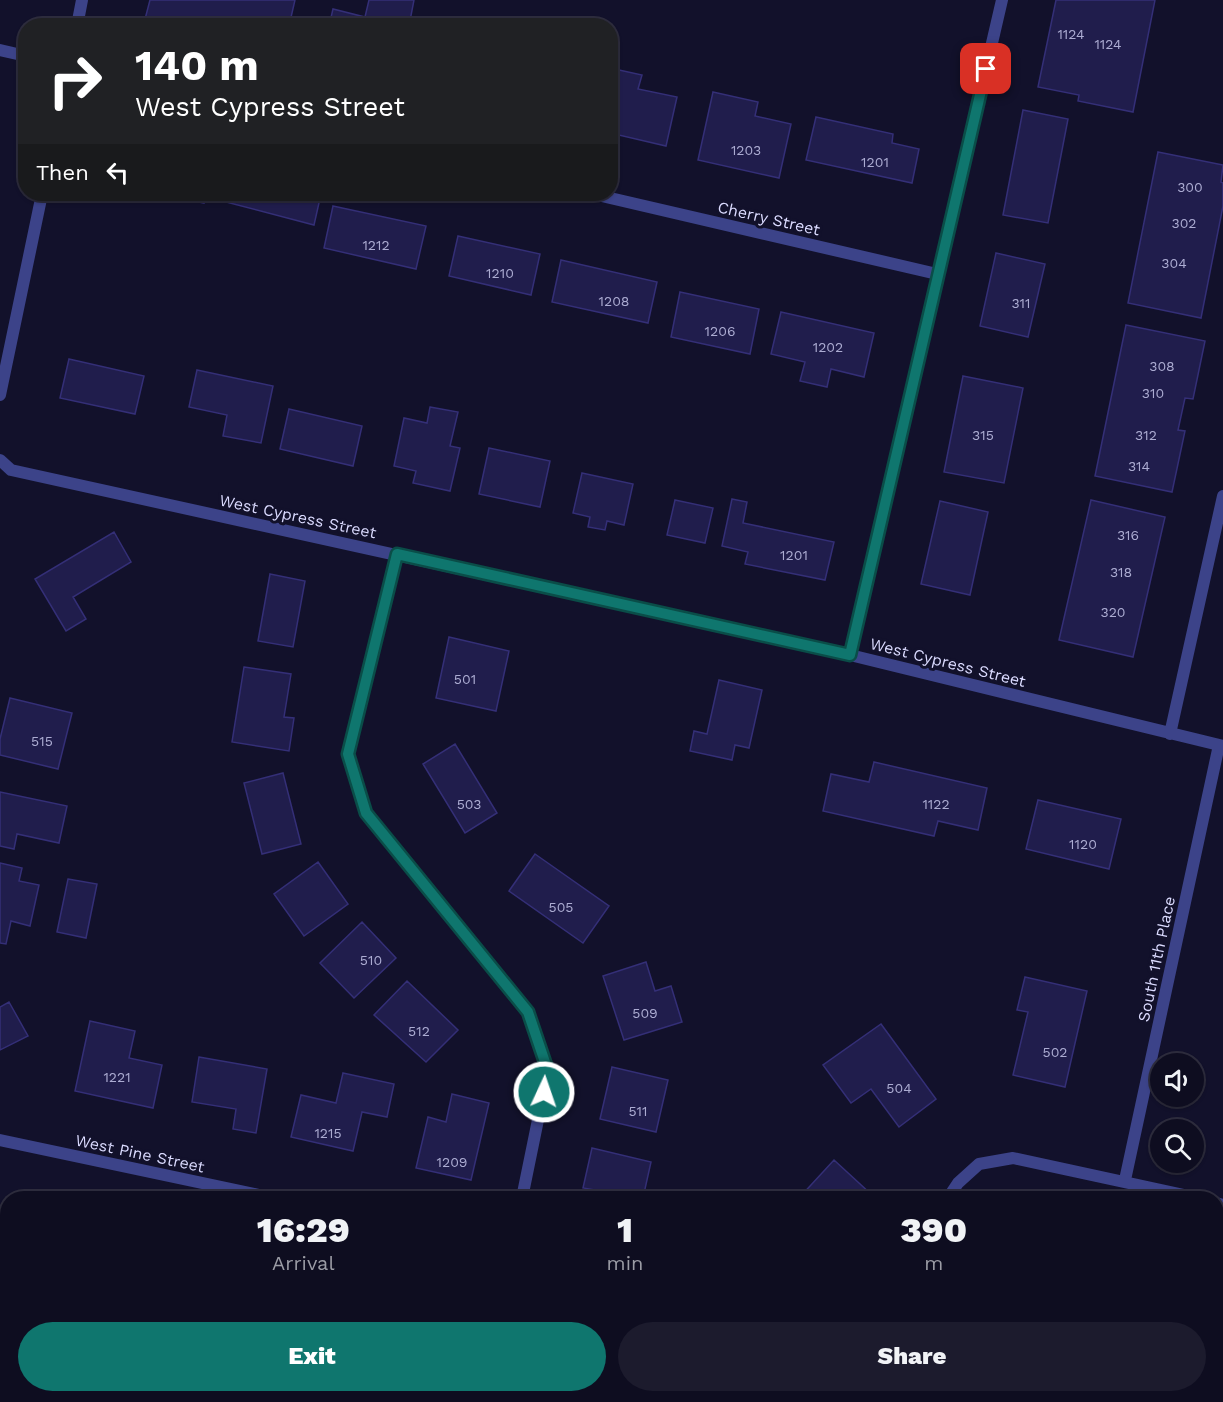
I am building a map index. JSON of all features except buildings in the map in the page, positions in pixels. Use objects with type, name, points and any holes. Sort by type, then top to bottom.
[{"type":"street","points":[[79,18],[82,0]]},
{"type":"street","points":[[850,655],[1002,0]]},
{"type":"street","points":[[0,50],[18,54]]},
{"type":"street","name":"Cherry Street","points":[[618,200],[937,274]]},
{"type":"street","points":[[0,395],[41,201]]},
{"type":"street","name":"West Cypress Street","points":[[0,460],[11,470],[850,655],[1221,745]]},
{"type":"street","points":[[1170,734],[1223,496]]},
{"type":"street","points":[[397,554],[348,754],[366,813],[528,1012],[548,1071],[523,1191]]},
{"type":"street","name":"South 11th Place","points":[[1125,1180],[1221,745]]},
{"type":"street","name":"West Pine Street","points":[[0,1140],[240,1191]]},
{"type":"street","points":[[953,1191],[979,1164],[1013,1158],[1170,1191]]},
{"type":"route","points":[[544,1092],[548,1071],[528,1012],[366,813],[348,754],[397,554],[850,655],[986,69]]}]
